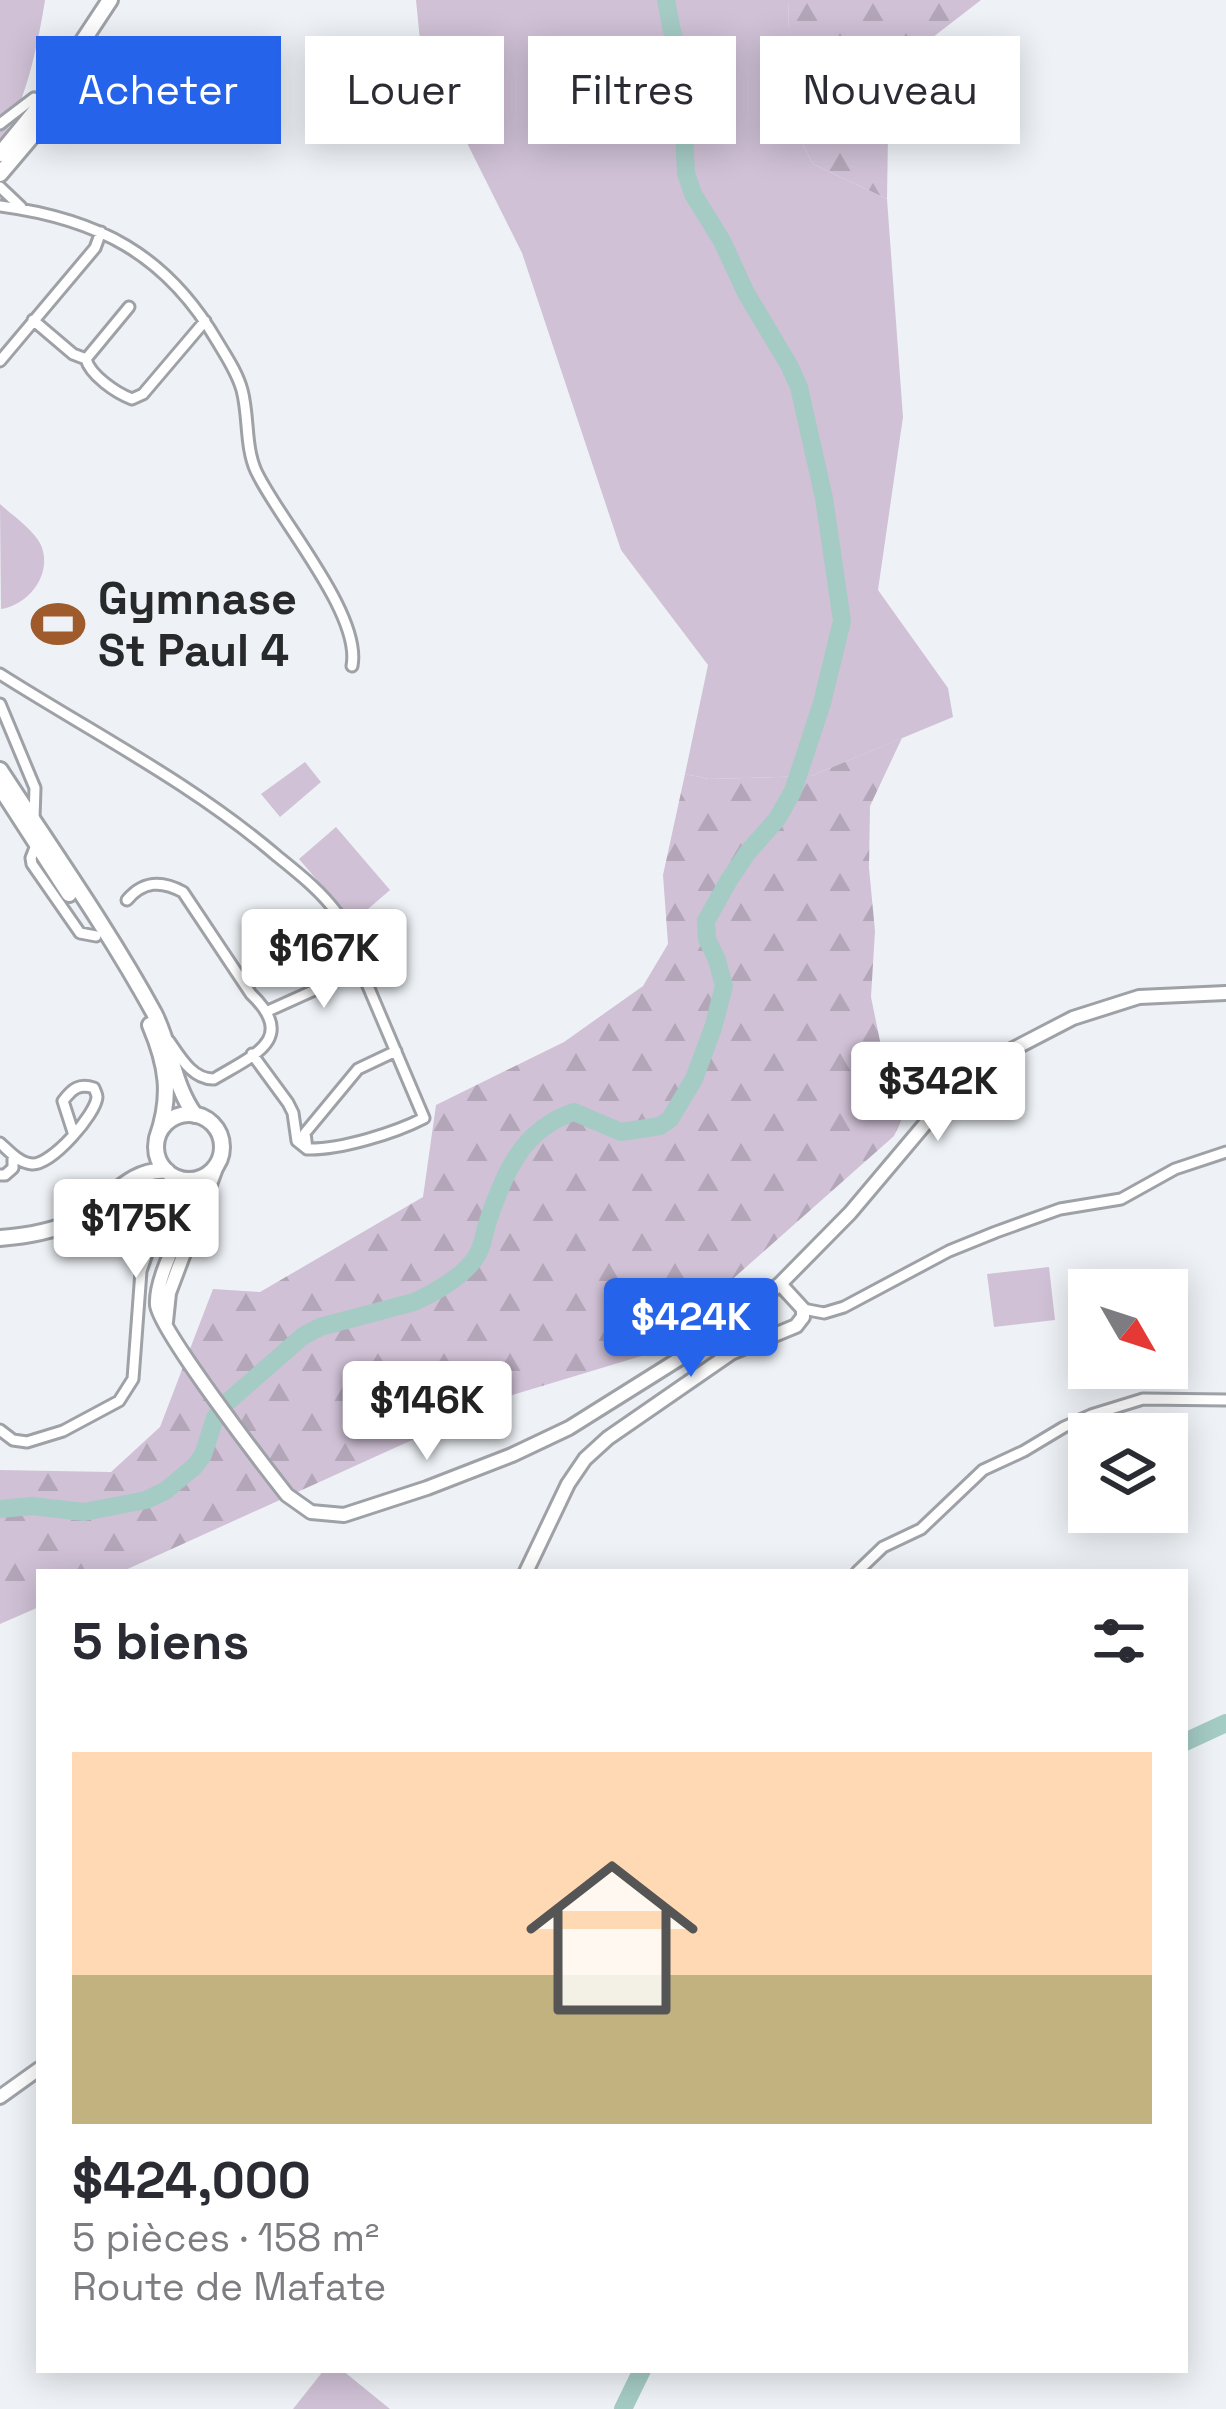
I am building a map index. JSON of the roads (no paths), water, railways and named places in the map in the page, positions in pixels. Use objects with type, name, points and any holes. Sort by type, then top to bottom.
[{"type":"main road","points":[[87,36],[110,0]]},
{"type":"main road","points":[[0,174],[44,122],[97,22]]},
{"type":"main road","points":[[0,154],[36,110]]},
{"type":"main road","points":[[0,770],[36,844],[153,1030],[162,1059],[167,1102],[157,1141],[159,1162],[190,1202],[156,1299],[158,1313],[278,1484],[311,1512],[344,1515],[512,1455],[569,1428],[703,1344],[780,1284],[850,1213],[947,1098],[996,1058],[1073,1018],[1139,997],[1226,993]]},
{"type":"main road","points":[[0,788],[139,987],[162,1030],[182,1094],[195,1115]]},
{"type":"main road","points":[[122,1187],[172,1119],[195,1115],[215,1128],[221,1151],[169,1293],[167,1329]]},
{"type":"main road","points":[[0,1238],[65,1225],[143,1172],[189,1181],[218,1162]]},
{"type":"main road","points":[[527,1569],[568,1484],[608,1438],[730,1353],[796,1326],[803,1309],[780,1284]]},
{"type":"main road","points":[[0,2097],[36,2071]]},
{"type":"street","points":[[0,124],[36,99]]},
{"type":"street","points":[[0,187],[26,210]]},
{"type":"street","points":[[0,206],[69,219],[101,232],[180,288],[234,370],[242,390],[254,468],[337,601],[352,666]]},
{"type":"street","points":[[0,361],[94,248],[101,232]]},
{"type":"street","points":[[86,359],[129,307]]},
{"type":"street","points":[[33,320],[73,354],[86,359]]},
{"type":"street","points":[[86,359],[88,368],[122,395],[137,398],[205,321]]},
{"type":"street","points":[[0,674],[247,830],[322,894],[337,913],[361,969],[424,1118],[347,1144],[307,1149],[297,1141],[358,1069],[396,1052]]},
{"type":"street","points":[[0,704],[35,788],[30,825]]},
{"type":"street","points":[[127,900],[136,889],[152,883],[183,892],[272,1019],[271,1037],[207,1080],[189,1067],[162,1030]]},
{"type":"street","points":[[268,1011],[361,969]]},
{"type":"street","points":[[252,1054],[288,1102],[300,1134]]},
{"type":"street","points":[[0,1143],[25,1162],[39,1163],[61,1151],[92,1110],[97,1093],[90,1086],[75,1088],[63,1101],[74,1132]]},
{"type":"street","points":[[803,1309],[824,1313],[844,1307],[980,1238],[1060,1209],[1121,1199],[1174,1169],[1226,1152]]},
{"type":"street","points":[[0,1174],[13,1168],[13,1155]]},
{"type":"street","points":[[0,1430],[27,1442],[63,1431],[119,1401],[133,1379],[141,1271],[148,1251],[165,1225],[181,1231],[199,1218]]},
{"type":"street","points":[[860,1569],[883,1547],[921,1529],[983,1470],[1064,1427],[1143,1399],[1226,1400]]},
{"type":"waterway","points":[[0,1509],[32,1506],[84,1512],[146,1500],[165,1491],[203,1455],[223,1406],[303,1336],[320,1327],[414,1302],[464,1271],[480,1249],[517,1155],[541,1130],[574,1112],[621,1132],[660,1126],[670,1119],[694,1079],[724,986],[707,939],[706,921],[729,880],[793,791],[842,621],[824,498],[799,387],[693,194],[686,173],[684,136],[693,95],[666,0]]},
{"type":"waterway","points":[[1188,1741],[1226,1723]]},
{"type":"waterway","points":[[623,2409],[641,2373]]},
{"type":"place","name":"Gymnase St Paul 4","points":[[58,624]]}]
